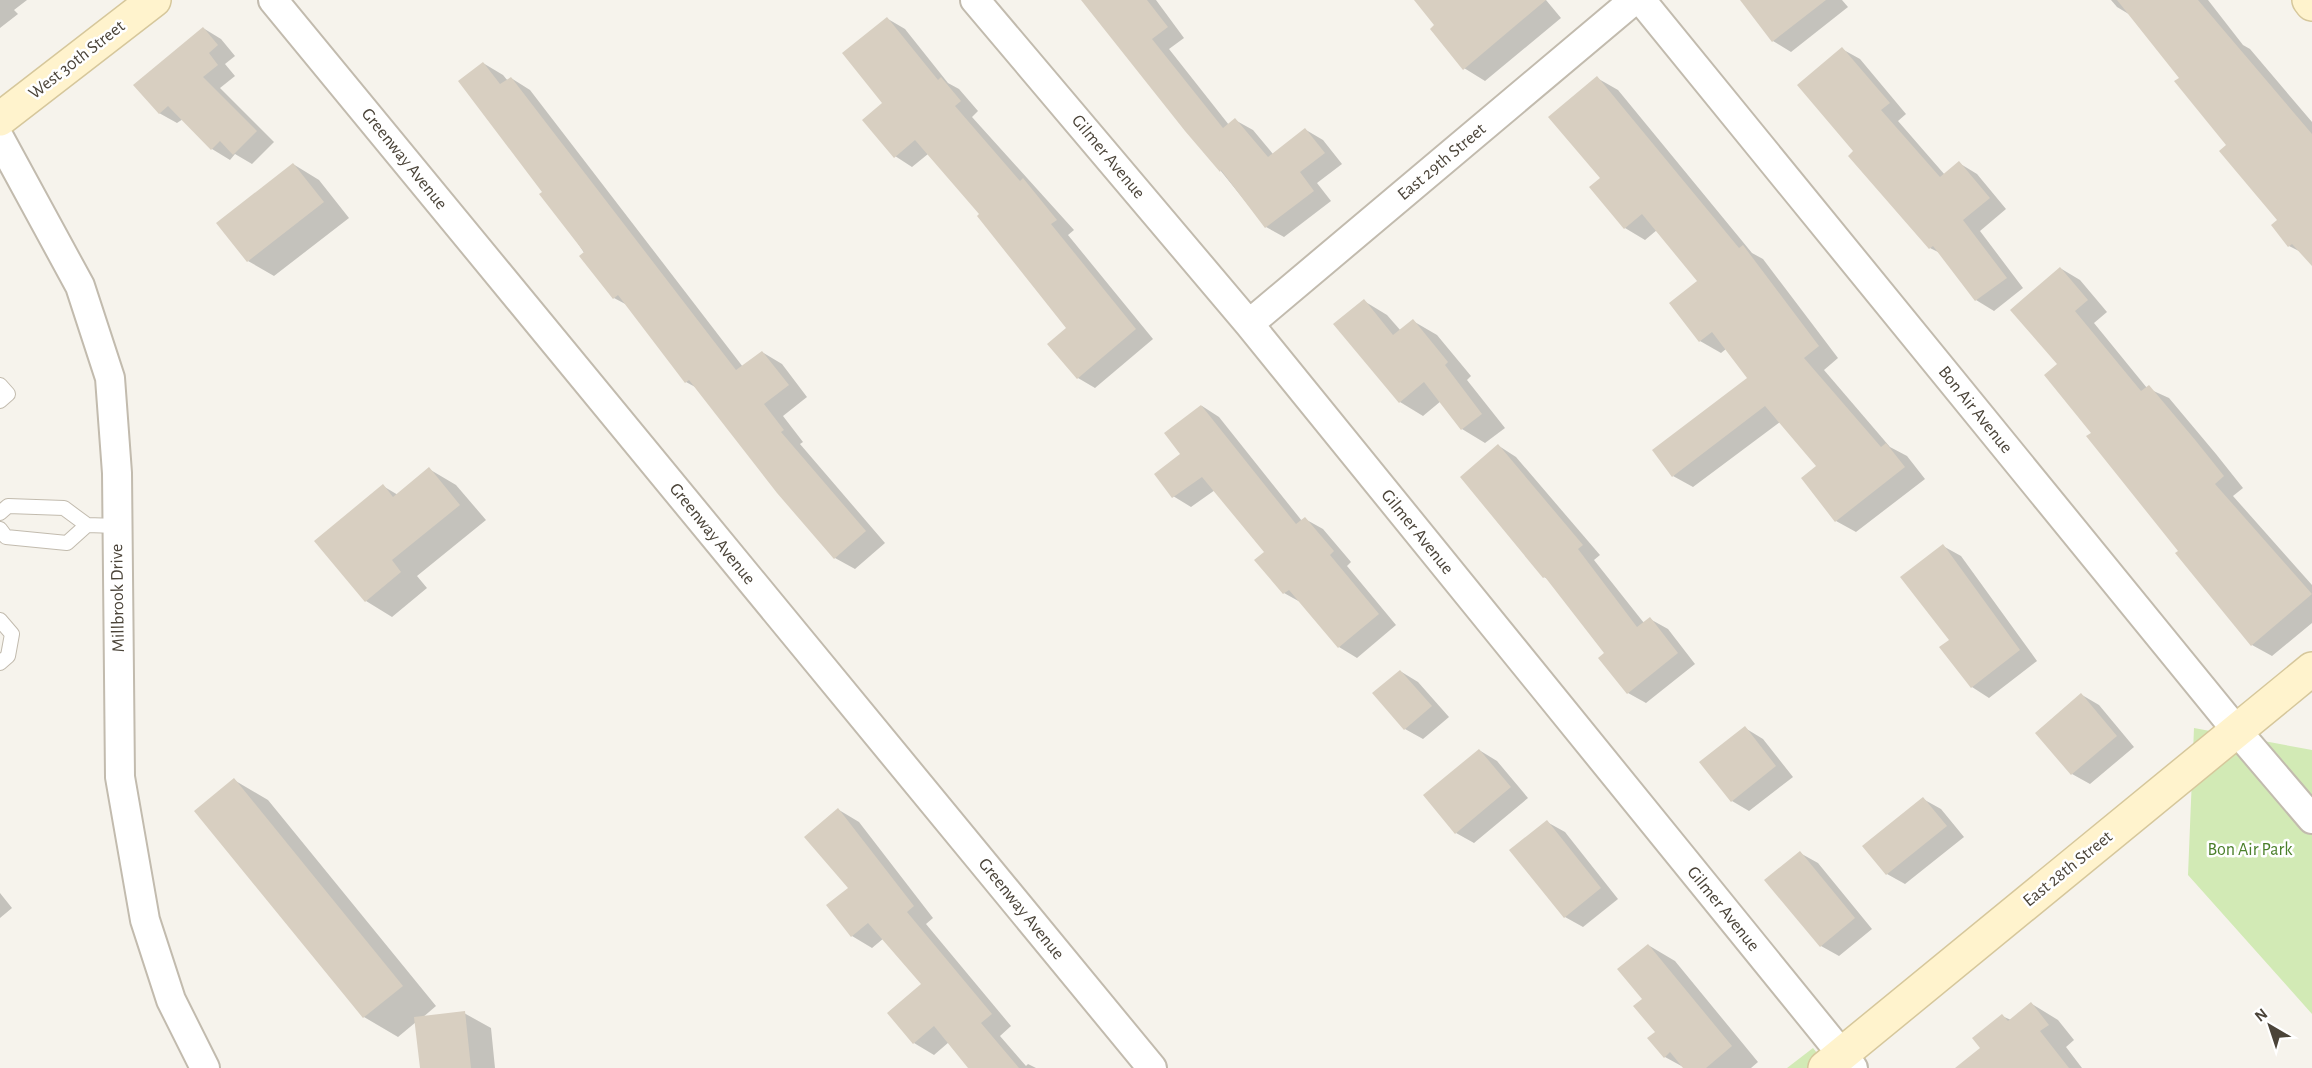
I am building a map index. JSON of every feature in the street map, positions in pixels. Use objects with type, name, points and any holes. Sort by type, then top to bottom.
[{"type":"street","name":"West 30th Street","points":[[0,120],[154,0]]},
{"type":"street","name":"Greenway Avenue","points":[[273,0],[1152,1068]]},
{"type":"street","name":"Gilmer Avenue","points":[[975,0],[1249,324],[1840,1063]]},
{"type":"street","name":"East 29th Street","points":[[1249,324],[1634,0]]},
{"type":"street","name":"Bon Air Avenue","points":[[1641,0],[2237,731],[2312,819]]},
{"type":"street","points":[[2309,0],[2312,4]]},
{"type":"street","name":"Millbrook Drive","points":[[0,138],[80,286],[110,378],[117,473],[120,777],[145,920],[171,1000],[205,1068]]},
{"type":"street","name":"East 28th Street","points":[[1840,1063],[2312,669]]},
{"type":"lane","points":[[0,385],[8,394],[0,401]]},
{"type":"lane","points":[[0,513],[8,506],[64,508],[87,525],[117,526]]},
{"type":"lane","points":[[0,529],[6,537],[67,543],[87,525]]},
{"type":"lane","points":[[0,620],[12,634],[8,656],[0,663]]},
{"type":"green space","name":"Bon Air Park","points":[[2194,728],[2312,750],[2312,1014],[2188,875]]},
{"type":"green space","points":[[1813,1048],[1829,1068],[1787,1068]]},
{"type":"building","points":[[1081,0],[1147,0],[1168,27],[1152,39],[1223,128],[1235,118],[1268,157],[1305,128],[1325,153],[1300,172],[1314,191],[1265,228],[1221,170],[1220,172],[1185,131]]},
{"type":"building","points":[[1414,0],[1546,0],[1463,70],[1430,29],[1434,25]]},
{"type":"building","points":[[1740,0],[1826,0],[1772,42]]},
{"type":"building","points":[[2117,0],[2198,0],[2312,134],[2312,266],[2292,244],[2288,247],[2271,225],[2277,220],[2219,151],[2226,145],[2174,81],[2179,78]]},
{"type":"building","points":[[887,17],[938,80],[941,77],[961,101],[955,106],[1020,181],[1023,178],[1057,220],[1051,224],[1136,329],[1077,379],[1047,344],[1066,328],[977,216],[979,214],[915,140],[894,158],[862,120],[882,103],[842,53]]},
{"type":"building","points":[[203,27],[218,45],[209,53],[218,65],[203,77],[257,131],[233,155],[220,141],[211,150],[168,106],[159,114],[133,85]]},
{"type":"building","points":[[1842,47],[1890,103],[1881,110],[1940,177],[1959,161],[1990,198],[1963,220],[2007,278],[1975,301],[1933,246],[1929,249],[1848,156],[1853,151],[1797,85]]},
{"type":"building","points":[[483,62],[500,84],[511,77],[736,370],[762,351],[789,385],[764,404],[784,430],[781,432],[866,531],[834,559],[777,493],[689,380],[685,383],[618,295],[613,299],[579,256],[584,252],[539,194],[542,192],[458,81]]},
{"type":"building","points":[[1597,76],[1739,248],[1743,245],[1819,346],[1804,358],[1881,447],[1886,443],[1905,467],[1835,522],[1801,478],[1816,466],[1765,406],[1672,477],[1652,450],[1747,378],[1712,332],[1699,342],[1669,303],[1697,281],[1642,214],[1624,229],[1589,187],[1600,178],[1548,117]]},
{"type":"building","points":[[293,163],[324,202],[247,262],[216,223]]},
{"type":"building","points":[[2060,267],[2088,300],[2075,311],[2141,391],[2149,385],[2196,441],[2224,476],[2215,484],[2312,594],[2251,646],[2175,553],[2178,551],[2086,436],[2091,433],[2044,375],[2057,364],[2010,310]]},
{"type":"building","points":[[1364,299],[1393,335],[1413,319],[1448,362],[1445,365],[1482,414],[1461,430],[1424,382],[1399,403],[1333,324]]},
{"type":"building","points":[[1201,405],[1296,524],[1305,517],[1334,551],[1330,555],[1379,614],[1338,648],[1289,590],[1283,594],[1254,560],[1264,552],[1202,477],[1172,498],[1154,474],[1180,454],[1164,433]]},
{"type":"building","points":[[1498,444],[1583,545],[1578,549],[1637,627],[1650,617],[1678,653],[1627,694],[1598,658],[1604,653],[1545,577],[1543,578],[1460,477]]},
{"type":"building","points":[[429,467],[460,505],[392,560],[401,572],[365,602],[314,541],[383,484],[393,497]]},
{"type":"building","points":[[1943,544],[2020,650],[1971,688],[1939,647],[1949,640],[1900,577]]},
{"type":"building","points":[[1400,670],[1432,706],[1404,730],[1372,693]]},
{"type":"building","points":[[2081,693],[2117,736],[2071,775],[2035,733]]},
{"type":"building","points":[[1745,726],[1776,766],[1731,802],[1699,762]]},
{"type":"building","points":[[1479,749],[1511,787],[1455,834],[1423,795]]},
{"type":"building","points":[[234,778],[403,986],[363,1018],[194,811]]},
{"type":"building","points":[[1923,797],[1947,826],[1886,875],[1862,846]]},
{"type":"building","points":[[838,808],[914,906],[907,912],[992,1014],[981,1023],[1019,1068],[968,1068],[934,1026],[913,1044],[887,1013],[921,984],[868,923],[851,937],[826,905],[848,888],[804,837]]},
{"type":"building","points":[[1547,820],[1601,888],[1564,918],[1509,850]]},
{"type":"building","points":[[1800,851],[1855,918],[1820,947],[1764,880]]},
{"type":"building","points":[[1648,944],[1732,1046],[1706,1068],[1683,1068],[1670,1052],[1664,1058],[1647,1038],[1655,1032],[1633,1006],[1642,999],[1617,969]]},
{"type":"building","points":[[2031,1002],[2049,1025],[2040,1031],[2069,1068],[1955,1068],[1980,1048],[1972,1038],[2002,1014],[2008,1021]]},
{"type":"building","points":[[465,1011],[471,1068],[420,1068],[414,1017]]}]
